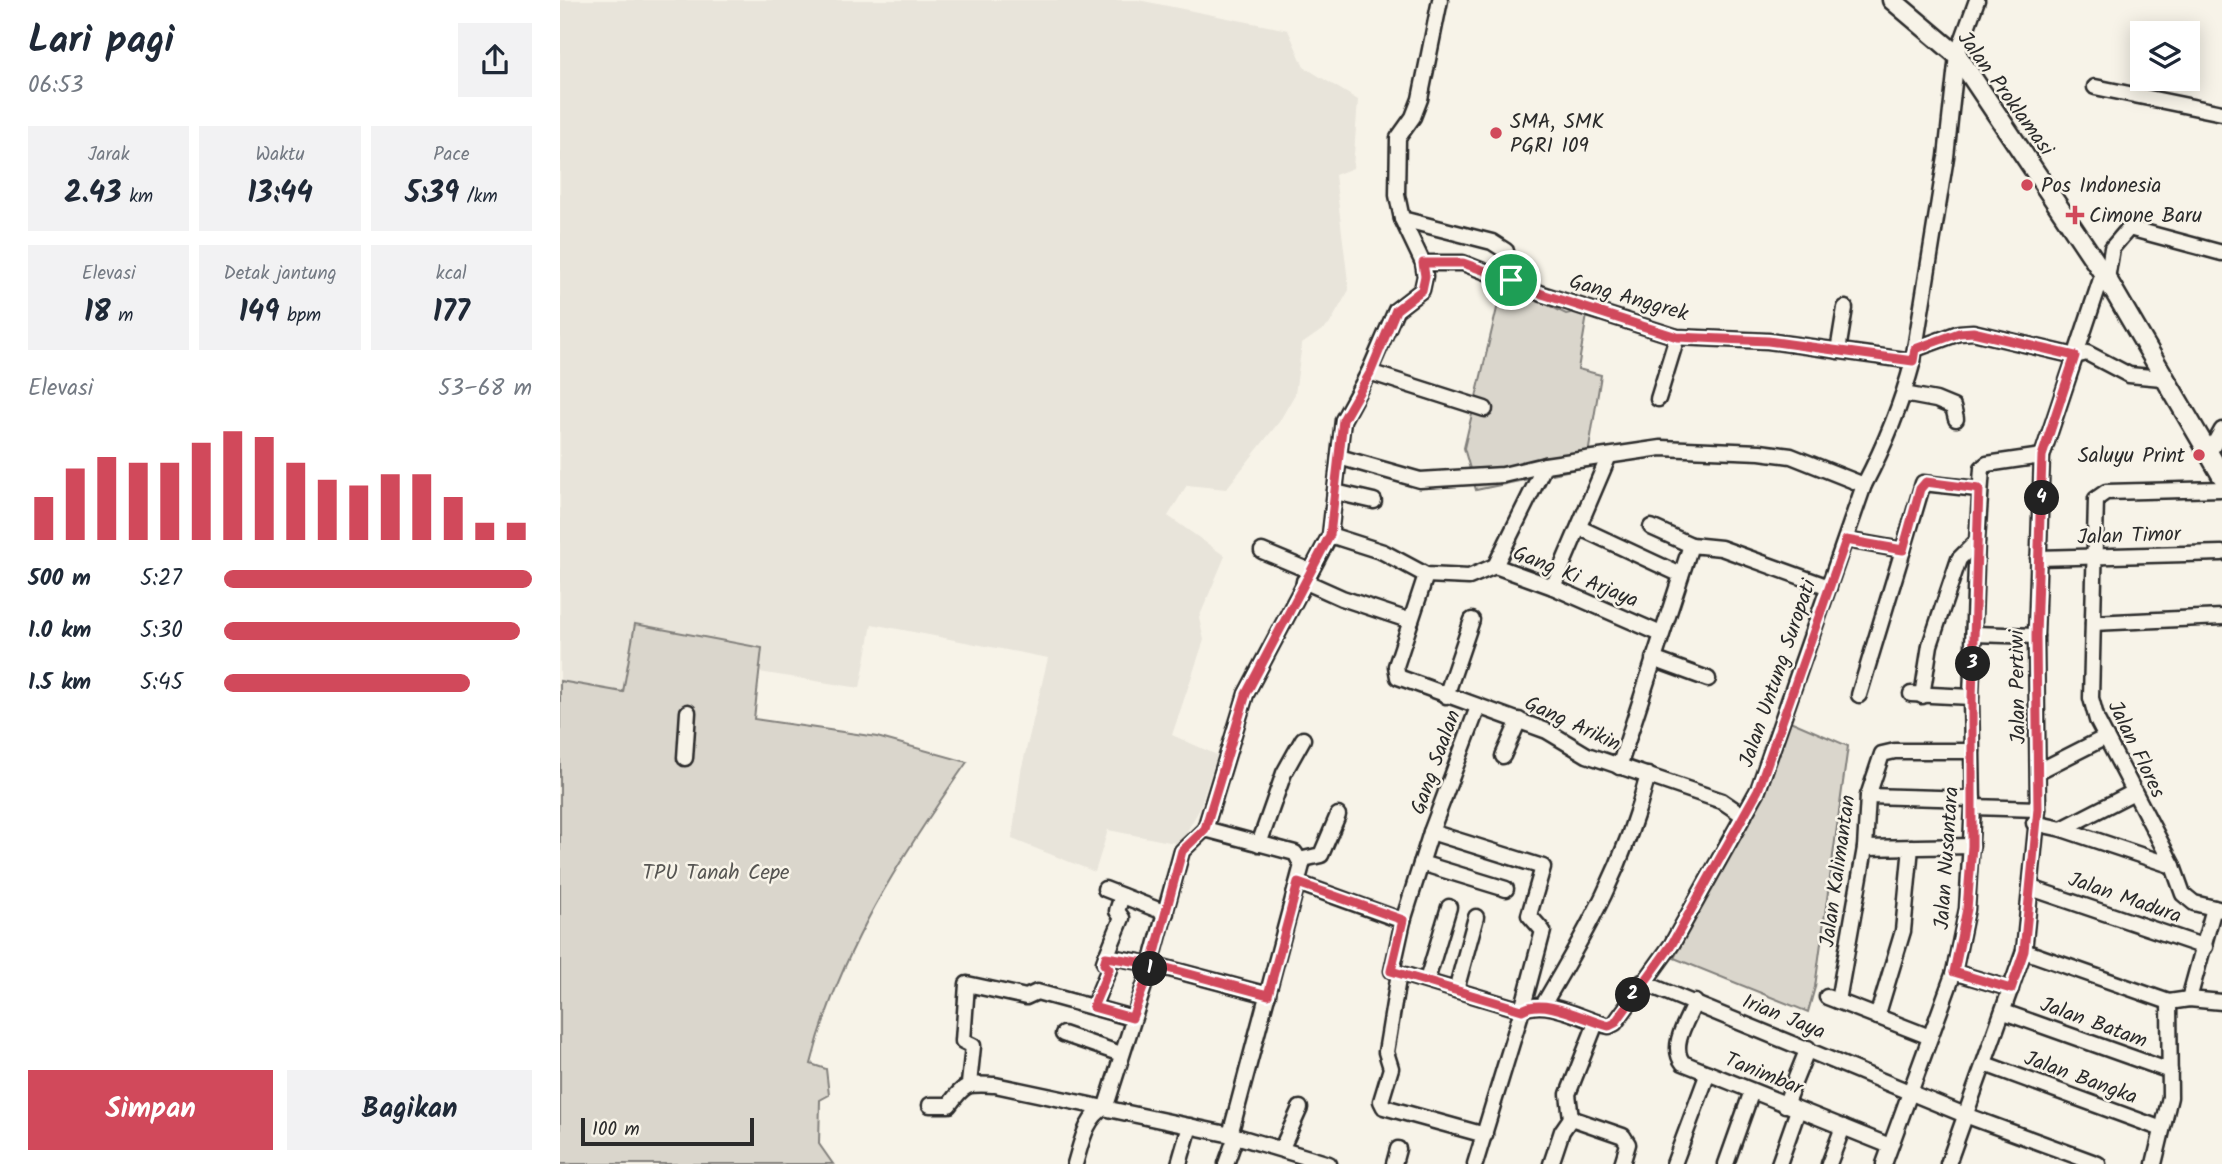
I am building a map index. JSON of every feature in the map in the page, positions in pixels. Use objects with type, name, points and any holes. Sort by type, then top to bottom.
[{"type":"main road","name":"Jalan Proklamasi","points":[[1892,0],[1957,55],[2105,276],[2162,378],[2222,476]]},
{"type":"street","points":[[1075,1164],[1090,1120],[1106,1106],[1132,1018],[1152,964],[1182,851],[1205,829],[1246,694],[1330,535],[1343,420],[1370,373],[1396,310],[1422,290],[1425,276],[1423,263],[1402,219],[1397,195],[1398,138],[1413,117],[1420,99],[1440,0]]},
{"type":"street","name":"Jalan Untung Suropati","points":[[1596,1023],[1609,1026],[1615,1023],[1672,944],[1758,790],[1864,485],[1888,440],[1904,394],[1914,355],[1946,156],[1957,55],[1977,0]]},
{"type":"street","points":[[2095,86],[2222,113]]},
{"type":"street","points":[[1402,219],[1492,242],[1506,251],[1511,280]]},
{"type":"street","name":"Jalan Pertiwi","points":[[1948,1164],[2024,951],[2039,771],[2036,636],[2042,456],[2105,276],[2112,248],[2129,228],[2222,253]]},
{"type":"street","name":"Gang Anggrek","points":[[1423,263],[1463,263],[1542,294],[1677,337],[1768,341],[1838,351],[1914,355]]},
{"type":"street","points":[[1838,351],[1845,308]]},
{"type":"street","points":[[1914,355],[1959,333],[1973,332],[2075,356],[2087,353],[2129,375],[2162,378]]},
{"type":"street","points":[[1658,400],[1677,337]]},
{"type":"street","points":[[1370,373],[1485,409]]},
{"type":"street","points":[[1904,394],[1936,400],[1953,407],[1955,419]]},
{"type":"street","points":[[2209,453],[2222,430]]},
{"type":"street","points":[[1339,457],[1420,480],[1503,475],[1545,465],[1608,458],[1661,448],[1760,452],[1791,456],[1864,485]]},
{"type":"street","points":[[1972,697],[1917,695],[1930,645],[1959,559],[1977,541],[1982,468],[1987,464],[2042,456]]},
{"type":"street","points":[[1553,587],[1608,458]]},
{"type":"street","name":"Gang Ki Arjaya","points":[[1545,465],[1495,566],[1553,587],[1661,634]]},
{"type":"street","points":[[1859,695],[1923,483],[1979,489]]},
{"type":"street","name":"Jalan Flores","points":[[2218,909],[2188,899],[2092,710],[2091,698],[2095,504],[2099,495],[2106,492],[2222,489]]},
{"type":"street","points":[[1335,492],[1374,501]]},
{"type":"street","points":[[1651,527],[1691,545],[1721,548],[1829,587]]},
{"type":"street","points":[[1580,528],[1681,575]]},
{"type":"street","points":[[1330,535],[1383,552],[1426,575],[1469,577],[1495,566]]},
{"type":"street","points":[[1846,540],[1903,550]]},
{"type":"street","name":"Jalan Nusantara","points":[[1884,1164],[1954,972],[1967,909],[1972,846],[1972,697],[1977,541]]},
{"type":"street","points":[[1619,767],[1691,545]]},
{"type":"street","points":[[1262,551],[1342,598],[1411,621]]},
{"type":"street","name":"Jalan Timor","points":[[2038,558],[2094,559],[2222,553]]},
{"type":"street","name":"Gang Arikin","points":[[1426,575],[1396,666],[1398,677],[1547,731],[1587,755],[1722,801],[1744,816]]},
{"type":"street","points":[[2093,622],[2222,617]]},
{"type":"street","points":[[1446,696],[1472,620]]},
{"type":"street","points":[[1974,634],[2036,636]]},
{"type":"street","points":[[1653,659],[1708,679]]},
{"type":"street","name":"Gang Saalan","points":[[1399,973],[1390,967],[1403,920],[1431,832],[1478,707]]},
{"type":"street","points":[[685,758],[688,712]]},
{"type":"street","points":[[1503,756],[1519,720]]},
{"type":"street","points":[[2039,771],[2106,737]]},
{"type":"street","points":[[1259,844],[1284,773],[1303,739]]},
{"type":"street","name":"Jalan Kalimantan","points":[[1877,1017],[1833,999],[1866,848],[1868,796],[1882,754],[1895,751],[1972,751]]},
{"type":"street","points":[[1544,1006],[1601,906],[1635,824],[1648,775]]},
{"type":"street","points":[[2062,828],[2134,792]]},
{"type":"street","points":[[1868,796],[1973,803],[2036,816],[2062,828],[2173,866]]},
{"type":"street","points":[[1299,860],[1321,855],[1338,815]]},
{"type":"street","points":[[1205,829],[1296,853],[1302,865],[1226,1164]]},
{"type":"street","points":[[1431,832],[1543,867],[1529,915],[1544,931],[1475,1164]]},
{"type":"street","points":[[1866,848],[1972,846]]},
{"type":"street","points":[[1912,847],[1903,932],[1877,1017],[1930,1037]]},
{"type":"street","points":[[1421,863],[1506,889]]},
{"type":"street","points":[[1298,883],[1403,920]]},
{"type":"street","name":"Jalan Madura","points":[[2031,888],[2204,947]]},
{"type":"street","points":[[1105,889],[1166,913]]},
{"type":"street","points":[[1093,1007],[1109,969],[1104,964],[1122,918],[1117,911],[1122,896]]},
{"type":"street","points":[[1426,980],[1449,907]]},
{"type":"street","points":[[2189,999],[2218,909]]},
{"type":"street","points":[[1457,990],[1476,917]]},
{"type":"street","points":[[2024,951],[2169,1002],[2189,999],[2222,1002]]},
{"type":"street","points":[[1106,957],[1152,964],[1268,995]]},
{"type":"street","points":[[1954,972],[2011,989]]},
{"type":"street","points":[[1485,1135],[1384,1107],[1381,1101],[1391,1068],[1386,1052],[1399,973],[1522,1010],[1531,1005],[1544,1006],[1596,1023],[1568,1094],[1571,1118],[1562,1131],[1554,1163]]},
{"type":"street","name":"Irian Jaya","points":[[1642,982],[1808,1048],[1965,1115],[2098,1164]]},
{"type":"street","points":[[969,1084],[973,1046],[962,1041],[967,984],[1027,997],[1037,992],[1132,1018]]},
{"type":"street","name":"Tanimbar","points":[[1695,1002],[1677,1052],[1683,1063],[1890,1146]]},
{"type":"street","points":[[2154,1164],[2169,1097],[2169,1002]]},
{"type":"street","name":"Jalan Batam","points":[[2004,1012],[2170,1071]]},
{"type":"street","points":[[1063,1034],[1121,1054]]},
{"type":"street","points":[[1779,1164],[1808,1048]]},
{"type":"street","name":"Jalan Bangka","points":[[1985,1063],[2162,1129]]},
{"type":"street","points":[[1674,1164],[1708,1073]]},
{"type":"street","points":[[930,1105],[949,1105],[963,1086],[969,1084],[995,1085],[1106,1106],[1233,1135],[1290,1155],[1329,1164]]},
{"type":"street","points":[[1726,1164],[1752,1091]]},
{"type":"street","points":[[1290,1155],[1300,1108]]},
{"type":"street","points":[[1571,1118],[1623,1136],[1628,1144],[1622,1164]]},
{"type":"street","points":[[1179,1164],[1190,1126]]},
{"type":"street","points":[[1829,1164],[1843,1127]]},
{"type":"street","points":[[1394,1164],[1398,1149]]},
{"type":"shaded area","points":[[560,0],[1138,0],[1288,30],[1304,67],[1358,100],[1353,168],[1335,175],[1349,290],[1329,325],[1302,344],[1295,394],[1279,422],[1226,489],[1187,485],[1168,516],[1225,556],[1199,618],[1204,640],[1172,735],[1217,755],[1199,810],[1180,844],[1108,830],[1095,872],[1012,839],[1021,771],[1048,658],[872,624],[860,688],[759,672],[762,648],[635,624],[623,692],[560,681]]},
{"type":"green space","points":[[1503,283],[1566,314],[1588,309],[1578,369],[1601,375],[1586,467],[1476,490],[1464,448]]},
{"type":"green space","name":"TPU Tanah Cepe","points":[[635,624],[762,648],[754,719],[877,737],[967,762],[896,869],[875,906],[855,944],[823,1023],[811,1064],[826,1069],[829,1095],[820,1100],[819,1144],[833,1164],[560,1164],[560,681],[623,692]]},
{"type":"green space","points":[[1790,721],[1848,746],[1815,987],[1808,1012],[1674,958],[1771,778]]},
{"type":"place","name":"SMA, SMK PGRI 109","points":[[1496,133]]},
{"type":"place","name":"Pos Indonesia","points":[[2027,185]]},
{"type":"place","name":"Cimone Baru","points":[[2075,215]]},
{"type":"place","name":"Saluyu Print","points":[[2199,455]]},
{"type":"route","points":[[1511,280],[1463,263],[1423,263],[1425,276],[1422,290],[1396,310],[1370,373],[1343,420],[1330,535],[1246,694],[1205,829],[1182,851],[1152,964],[1132,1018],[1093,1007],[1109,969],[1104,964],[1106,957],[1152,964],[1268,995],[1298,883],[1403,920],[1391,971],[1522,1010],[1531,1005],[1544,1006],[1596,1023],[1609,1026],[1615,1023],[1672,944],[1758,790],[1846,540],[1903,550],[1920,489],[1926,482],[1979,489],[1972,697],[1972,846],[1967,909],[1954,972],[2011,989],[2024,951],[2034,823],[2038,809],[2036,636],[2044,462],[2042,456],[2075,356],[1973,332],[1959,333],[1915,349],[1913,361],[1768,341],[1677,337],[1542,294],[1511,280]]}]
